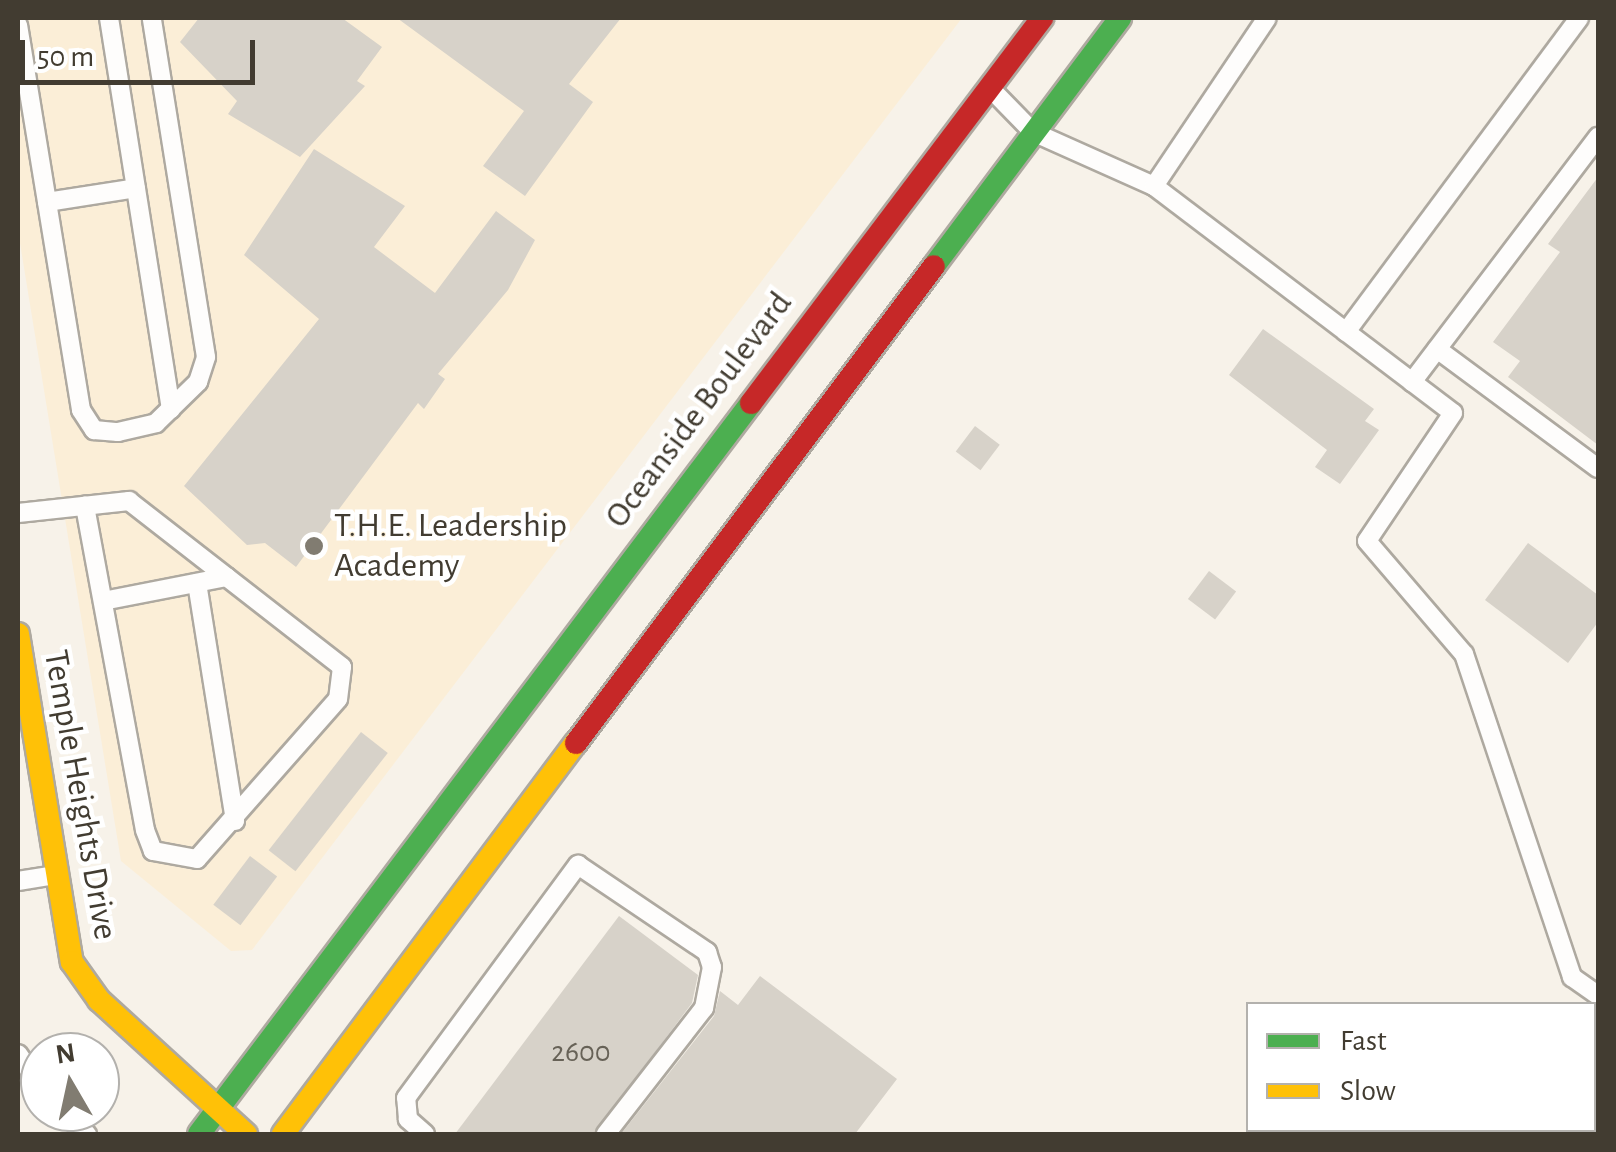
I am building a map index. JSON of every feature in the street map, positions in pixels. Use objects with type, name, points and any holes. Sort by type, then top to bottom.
[{"type":"main road","name":"Oceanside Boulevard","points":[[199,1134],[1042,18]]},
{"type":"main road","points":[[283,1134],[1120,18]]},
{"type":"main road","name":"Temple Heights Drive","points":[[18,634],[72,962],[216,1111],[246,1134]]},
{"type":"lane","points":[[109,18],[171,409]]},
{"type":"lane","points":[[18,26],[81,410],[94,430],[118,432],[171,409],[198,382],[206,357],[152,18]]},
{"type":"lane","points":[[1154,186],[1267,18]]},
{"type":"lane","points":[[1346,332],[1579,18]]},
{"type":"lane","points":[[988,86],[1033,132],[1154,186],[1452,413],[1367,541],[1464,654],[1572,978],[1598,994]]},
{"type":"lane","points":[[1412,382],[1598,136]]},
{"type":"lane","points":[[47,202],[136,188]]},
{"type":"lane","points":[[1437,349],[1598,468]]},
{"type":"lane","points":[[18,513],[129,501],[342,667],[338,699],[235,821],[197,859],[153,851],[86,506]]},
{"type":"lane","points":[[103,601],[227,577]]},
{"type":"lane","points":[[197,583],[235,821]]},
{"type":"lane","points":[[425,1134],[408,1118],[406,1098],[578,865],[707,952],[712,967],[704,1008],[606,1134]]},
{"type":"lane","points":[[18,881],[56,874]]},
{"type":"shaded area","name":"T.H.E. Leadership Academy","points":[[18,18],[962,18],[252,950],[231,951],[121,861],[18,231]]},
{"type":"building","points":[[199,18],[342,18],[382,47],[357,81],[365,86],[300,157],[228,114],[237,101],[180,42]]},
{"type":"building","points":[[397,18],[621,18],[569,84],[593,102],[525,196],[483,166],[524,111]]},
{"type":"building","points":[[314,149],[405,206],[374,247],[435,293],[496,211],[535,240],[508,290],[438,374],[445,379],[424,409],[418,403],[296,567],[265,543],[247,545],[184,486],[319,319],[244,255]]},
{"type":"building","points":[[1598,177],[1598,445],[1508,377],[1520,361],[1493,342],[1560,252],[1548,244]]},
{"type":"building","points":[[1263,329],[1374,409],[1365,421],[1379,430],[1340,484],[1315,467],[1327,450],[1229,375]]},
{"type":"building","points":[[975,426],[1000,445],[980,470],[956,452]]},
{"type":"building","points":[[1528,543],[1598,595],[1598,622],[1568,663],[1485,600]]},
{"type":"building","points":[[1209,571],[1236,591],[1215,619],[1188,599]]},
{"type":"building","points":[[361,732],[388,753],[295,871],[269,850]]},
{"type":"building","points":[[250,856],[277,876],[240,925],[213,905]]},
{"type":"building","points":[[619,916],[698,975],[692,1003],[594,1134],[455,1134]]},
{"type":"building","points":[[760,976],[897,1079],[855,1134],[621,1134],[714,1016],[720,991],[738,1005]]},
{"type":"traffic: fast","points":[[934,266],[1120,18]]},
{"type":"traffic: fast","points":[[199,1134],[751,403]]},
{"type":"traffic: slow","points":[[18,634],[72,962],[99,1000],[246,1134]]},
{"type":"traffic: slow","points":[[283,1134],[576,743]]},
{"type":"traffic: jam","points":[[751,403],[1042,18]]},
{"type":"traffic: jam","points":[[576,743],[934,266]]},
{"type":"place","name":"T.H.E. Leadership Academy","points":[[314,546]]}]
